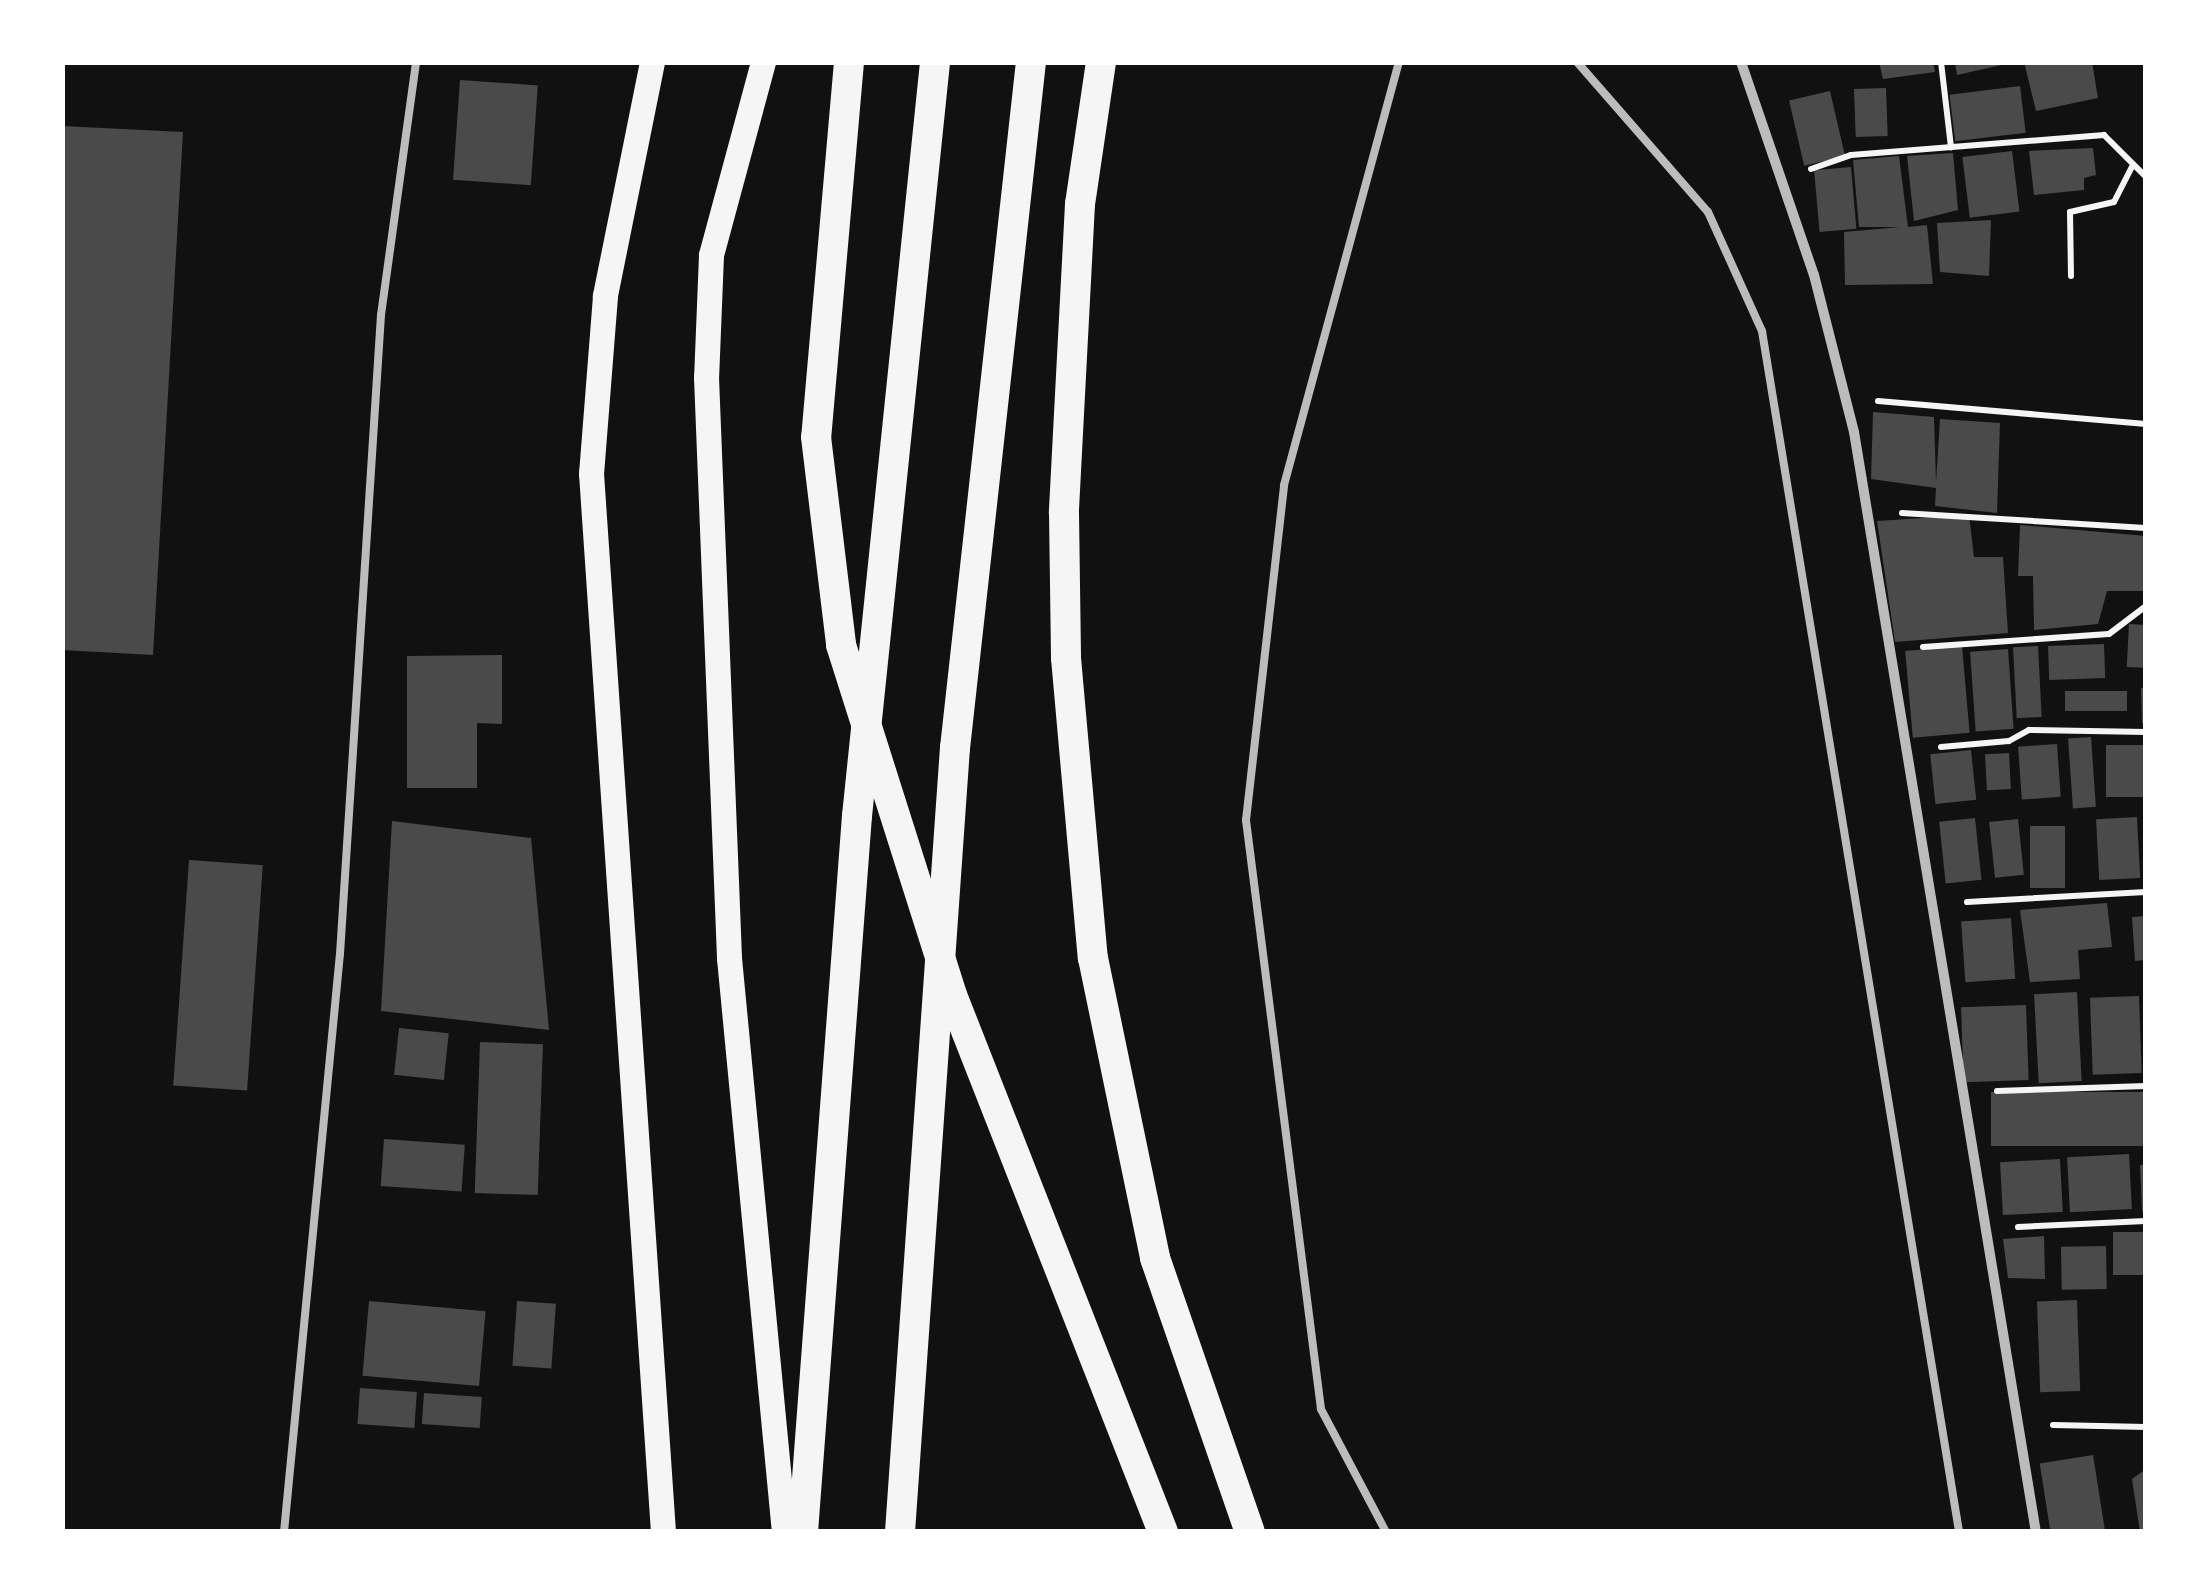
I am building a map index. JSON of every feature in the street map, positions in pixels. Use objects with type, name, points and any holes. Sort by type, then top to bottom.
[{"type":"highway","points":[[850,62],[816,437],[841,644],[888,810],[1163,1532]]},
{"type":"highway","points":[[803,1532],[864,736],[935,62]]},
{"type":"highway","points":[[900,1532],[955,748],[1030,62]]},
{"type":"highway","points":[[1101,62],[1075,260],[1064,513],[1066,658],[1093,958],[1155,1258],[1250,1532]]},
{"type":"main road","points":[[652,62],[605,296],[592,474],[664,1532]]},
{"type":"main road","points":[[763,62],[710,255],[706,377],[729,958],[784,1532]]},
{"type":"street","points":[[1742,62],[1814,275],[1854,432],[2036,1532]]},
{"type":"lane","points":[[284,1532],[340,954],[382,314],[416,62]]},
{"type":"lane","points":[[1386,1532],[1320,1409],[1246,820],[1284,485],[1399,62]]},
{"type":"lane","points":[[1578,62],[1708,212],[1762,331],[1960,1532]]},
{"type":"path","points":[[1941,62],[1950,147]]},
{"type":"path","points":[[1807,170],[1851,155],[2104,135],[2146,177]]},
{"type":"path","points":[[2071,276],[2070,212],[2114,202],[2132,167]]},
{"type":"path","points":[[1875,401],[2146,424]]},
{"type":"path","points":[[1896,513],[2146,528]]},
{"type":"path","points":[[1915,648],[2109,634],[2146,606]]},
{"type":"path","points":[[1922,748],[2009,741],[2029,730],[2146,732]]},
{"type":"path","points":[[1958,902],[2146,892]]},
{"type":"path","points":[[1984,1092],[2146,1086]]},
{"type":"path","points":[[2001,1228],[2146,1221]]},
{"type":"path","points":[[2017,1424],[2146,1427]]},
{"type":"building","points":[[1879,62],[1933,62],[1935,72],[1883,79]]},
{"type":"building","points":[[1955,62],[2006,62],[2006,64],[1957,75]]},
{"type":"building","points":[[2024,62],[2092,62],[2098,98],[2036,111]]},
{"type":"building","points":[[460,80],[538,85],[531,185],[453,180]]},
{"type":"building","points":[[2020,86],[2026,133],[1955,141],[1950,95]]},
{"type":"building","points":[[1886,88],[1888,136],[1856,137],[1854,89]]},
{"type":"building","points":[[1830,91],[1845,156],[1804,166],[1789,100]]},
{"type":"building","points":[[62,126],[183,132],[153,655],[62,650]]},
{"type":"building","points":[[2093,148],[2096,175],[2084,178],[2084,190],[2034,195],[2029,151]]},
{"type":"building","points":[[2012,151],[2019,212],[1970,218],[1962,157]]},
{"type":"building","points":[[1953,153],[1958,210],[1914,221],[1907,156]]},
{"type":"building","points":[[1899,156],[1908,227],[1927,225],[1933,284],[1845,285],[1844,232],[1900,227],[1859,227],[1853,160]]},
{"type":"building","points":[[1851,167],[1856,229],[1820,232],[1814,170]]},
{"type":"building","points":[[1991,220],[1989,276],[1940,272],[1937,223]]},
{"type":"building","points":[[1873,412],[1934,417],[1936,482],[1940,419],[2000,423],[1997,513],[1935,506],[1936,488],[1871,479]]},
{"type":"building","points":[[1969,515],[1974,557],[2003,557],[2008,633],[1895,642],[1877,521]]},
{"type":"building","points":[[2020,525],[2146,536],[2146,591],[2107,591],[2098,624],[2034,630],[2033,576],[2018,576]]},
{"type":"building","points":[[2129,624],[2146,625],[2144,668],[2127,667]]},
{"type":"building","points":[[2104,644],[2105,678],[2049,680],[2048,646]]},
{"type":"building","points":[[1962,646],[1970,733],[1913,738],[1905,651]]},
{"type":"building","points":[[2038,646],[2042,717],[2017,718],[2013,647]]},
{"type":"building","points":[[2008,649],[2014,729],[1976,731],[1970,652]]},
{"type":"building","points":[[502,655],[502,724],[477,723],[477,788],[407,788],[407,656]]},
{"type":"building","points":[[2141,688],[2146,688],[2146,723],[2142,723]]},
{"type":"building","points":[[2065,691],[2127,691],[2127,711],[2065,711]]},
{"type":"building","points":[[2091,737],[2096,807],[2073,808],[2068,739]]},
{"type":"building","points":[[2057,744],[2061,797],[2022,800],[2018,747]]},
{"type":"building","points":[[2106,745],[2146,745],[2146,797],[2106,797]]},
{"type":"building","points":[[1971,750],[1976,800],[1935,804],[1930,754]]},
{"type":"building","points":[[2009,753],[2011,789],[1987,790],[1985,754]]},
{"type":"building","points":[[2137,817],[2140,878],[2099,880],[2096,819]]},
{"type":"building","points":[[1975,818],[1981,880],[1946,883],[1939,822]]},
{"type":"building","points":[[2018,819],[2024,875],[1995,878],[1989,822]]},
{"type":"building","points":[[392,821],[531,838],[549,1030],[381,1011]]},
{"type":"building","points":[[2030,826],[2065,826],[2065,888],[2030,888]]},
{"type":"building","points":[[189,860],[263,865],[247,1091],[173,1085]]},
{"type":"building","points":[[2107,903],[2112,947],[2078,950],[2080,979],[2030,982],[2020,910]]},
{"type":"building","points":[[2146,916],[2146,960],[2135,961],[2132,917]]},
{"type":"building","points":[[2011,918],[2015,979],[1965,982],[1961,921]]},
{"type":"building","points":[[2077,992],[2082,1081],[2039,1083],[2034,994]]},
{"type":"building","points":[[2139,996],[2142,1073],[2093,1075],[2090,998]]},
{"type":"building","points":[[2026,1005],[2029,1080],[1964,1082],[1961,1007]]},
{"type":"building","points":[[399,1028],[449,1033],[444,1080],[394,1075]]},
{"type":"building","points":[[480,1042],[543,1044],[538,1195],[475,1193]]},
{"type":"building","points":[[1991,1092],[2146,1092],[2146,1146],[1991,1146]]},
{"type":"building","points":[[384,1139],[465,1145],[462,1192],[381,1186]]},
{"type":"building","points":[[2129,1154],[2132,1209],[2070,1212],[2067,1157]]},
{"type":"building","points":[[2060,1159],[2063,1212],[2003,1215],[2000,1162]]},
{"type":"building","points":[[2140,1165],[2146,1165],[2146,1211],[2142,1211]]},
{"type":"building","points":[[2113,1232],[2146,1232],[2146,1275],[2113,1275]]},
{"type":"building","points":[[2044,1236],[2045,1279],[2008,1278],[2003,1239]]},
{"type":"building","points":[[2106,1246],[2107,1289],[2062,1290],[2061,1247]]},
{"type":"building","points":[[2077,1300],[2080,1391],[2040,1392],[2037,1301]]},
{"type":"building","points":[[369,1301],[486,1311],[479,1386],[362,1376]]},
{"type":"building","points":[[517,1301],[556,1304],[551,1369],[512,1366]]},
{"type":"building","points":[[360,1388],[417,1392],[414,1428],[357,1424]]},
{"type":"building","points":[[424,1393],[482,1397],[480,1428],[422,1424]]},
{"type":"building","points":[[2093,1455],[2105,1532],[2051,1532],[2040,1463]]},
{"type":"building","points":[[2146,1469],[2146,1532],[2140,1532],[2132,1479]]}]
